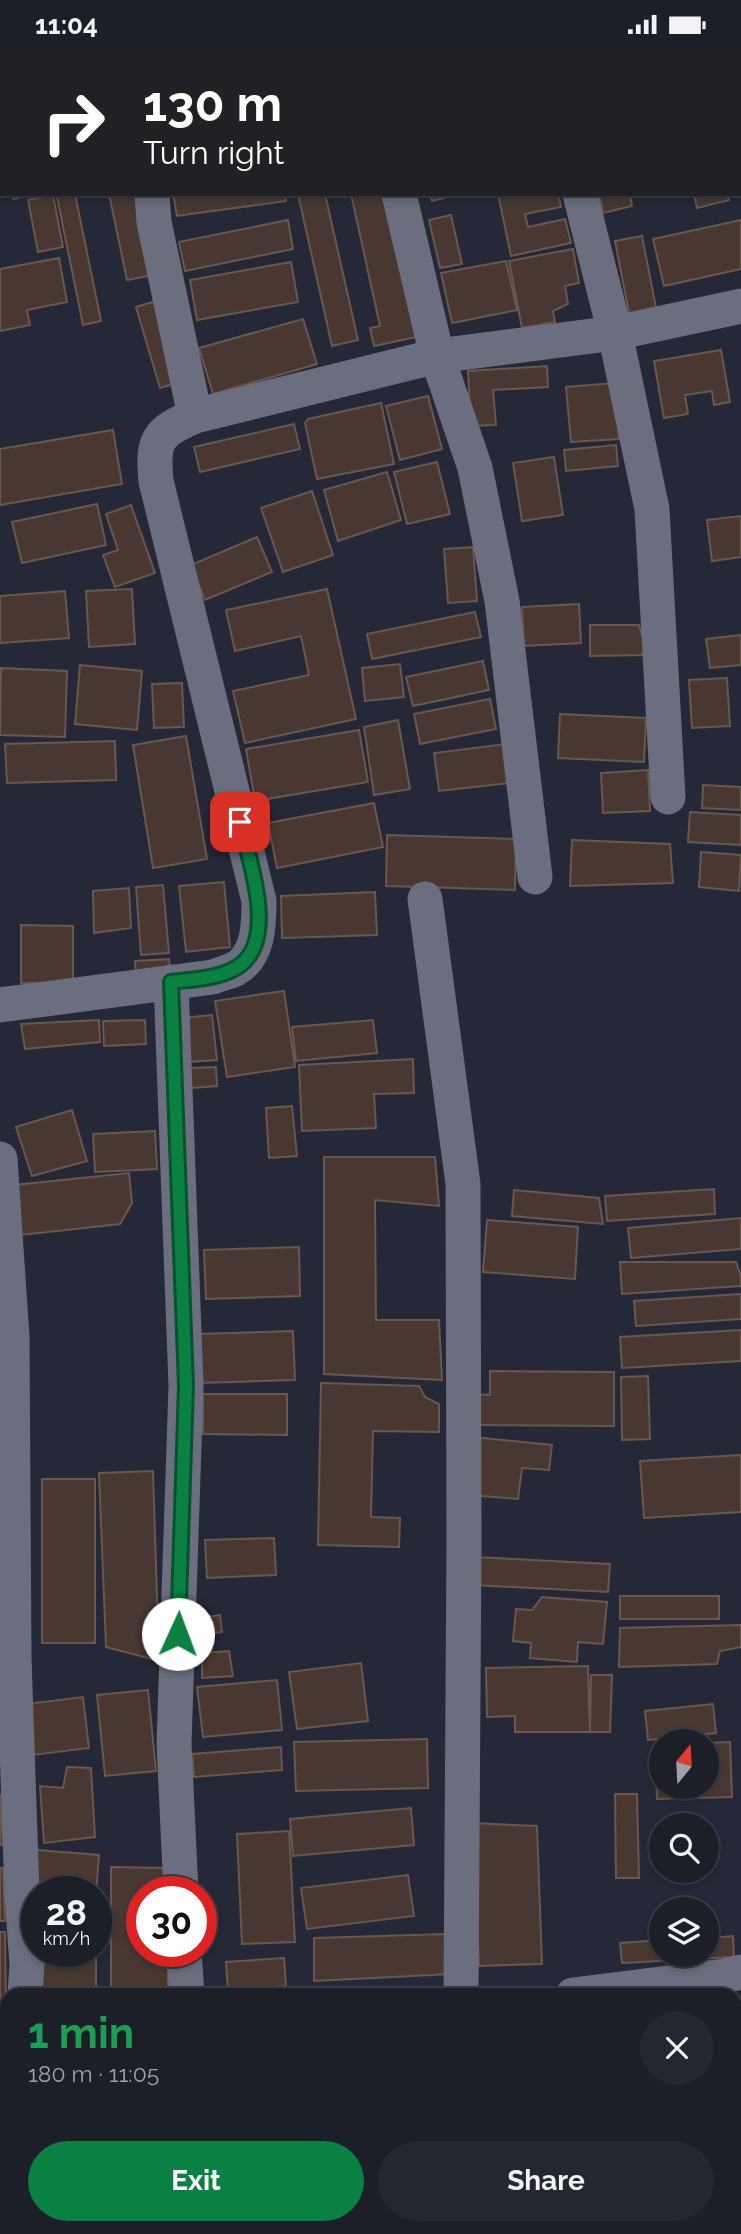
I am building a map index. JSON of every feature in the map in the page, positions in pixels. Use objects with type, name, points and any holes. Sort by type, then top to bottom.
[{"type":"street","points":[[152,196],[154,222],[195,417]]},
{"type":"street","points":[[399,196],[437,356],[475,468],[502,601],[535,877]]},
{"type":"street","points":[[581,196],[615,333],[652,509],[668,797]]},
{"type":"street","points":[[0,1005],[213,977],[237,968],[245,961],[259,929],[259,901],[156,481],[153,457],[157,441],[172,426],[195,417],[437,356],[615,333],[741,306]]},
{"type":"street","points":[[425,899],[463,1184],[461,1988]]},
{"type":"street","points":[[171,982],[186,1386],[174,1744],[180,1876]]},
{"type":"street","points":[[0,1160],[12,1337],[14,1657],[27,1965],[25,1988]]},
{"type":"street","points":[[185,1967],[187,1988]]},
{"type":"street","points":[[653,1988],[741,1972]]},
{"type":"building","points":[[53,196],[63,247],[38,252],[28,200]]},
{"type":"building","points":[[75,196],[101,321],[83,325],[57,197]]},
{"type":"building","points":[[109,196],[136,196],[153,275],[127,280]]},
{"type":"building","points":[[173,196],[285,196],[286,201],[177,216]]},
{"type":"building","points":[[298,196],[325,196],[358,340],[332,346]]},
{"type":"building","points":[[351,196],[383,196],[416,337],[374,346],[370,328],[380,326]]},
{"type":"building","points":[[431,196],[452,196],[432,201]]},
{"type":"building","points":[[498,196],[558,196],[561,207],[525,214],[528,227],[565,219],[571,243],[511,256]]},
{"type":"building","points":[[599,196],[630,196],[632,206],[603,213]]},
{"type":"building","points":[[694,196],[728,196],[729,200],[697,208]]},
{"type":"building","points":[[451,215],[462,264],[440,268],[429,220]]},
{"type":"building","points":[[288,220],[293,249],[185,271],[179,242]]},
{"type":"building","points":[[741,220],[741,269],[664,286],[653,239]]},
{"type":"building","points":[[642,236],[656,308],[629,313],[615,241]]},
{"type":"building","points":[[573,249],[579,283],[565,286],[568,304],[553,311],[555,322],[522,328],[509,261]]},
{"type":"building","points":[[59,258],[67,302],[27,310],[30,325],[0,331],[0,269]]},
{"type":"building","points":[[506,261],[517,310],[452,323],[441,273]]},
{"type":"building","points":[[291,262],[298,302],[197,320],[190,280]]},
{"type":"building","points":[[156,301],[180,382],[160,388],[136,307]]},
{"type":"building","points":[[303,319],[317,364],[213,394],[199,348]]},
{"type":"building","points":[[721,350],[730,402],[714,405],[712,391],[685,395],[688,414],[664,418],[654,361]]},
{"type":"building","points":[[547,366],[548,387],[493,390],[496,425],[471,426],[468,371]]},
{"type":"building","points":[[614,383],[619,439],[571,442],[566,387]]},
{"type":"building","points":[[428,396],[442,449],[400,460],[386,406]]},
{"type":"building","points":[[381,403],[394,464],[317,479],[305,423],[308,419]]},
{"type":"building","points":[[294,424],[300,449],[200,472],[194,447]]},
{"type":"building","points":[[113,430],[122,484],[0,505],[0,449]]},
{"type":"building","points":[[616,445],[618,466],[566,471],[564,450]]},
{"type":"building","points":[[554,457],[563,515],[522,521],[513,463]]},
{"type":"building","points":[[437,462],[450,514],[407,524],[394,472]]},
{"type":"building","points":[[387,472],[401,520],[338,541],[324,490]]},
{"type":"building","points":[[312,491],[333,555],[283,572],[261,508]]},
{"type":"building","points":[[97,504],[106,545],[22,563],[12,522]]},
{"type":"building","points":[[131,505],[155,573],[115,587],[103,555],[118,550],[106,514]]},
{"type":"building","points":[[741,516],[741,557],[712,561],[707,520]]},
{"type":"building","points":[[257,537],[272,572],[205,600],[191,565]]},
{"type":"building","points":[[473,547],[477,601],[448,603],[444,549]]},
{"type":"building","points":[[132,589],[135,644],[89,647],[86,591]]},
{"type":"building","points":[[327,589],[356,719],[245,743],[233,691],[309,675],[301,636],[235,651],[226,610]]},
{"type":"building","points":[[65,591],[69,638],[0,643],[0,596]]},
{"type":"building","points":[[579,604],[581,643],[524,646],[522,607]]},
{"type":"building","points":[[475,612],[481,637],[372,659],[367,634]]},
{"type":"building","points":[[590,625],[639,625],[648,655],[590,656]]},
{"type":"building","points":[[741,635],[741,665],[710,668],[706,639]]},
{"type":"building","points":[[483,661],[489,690],[413,706],[406,677]]},
{"type":"building","points":[[400,664],[404,697],[365,701],[362,668]]},
{"type":"building","points":[[80,665],[142,671],[137,730],[75,724]]},
{"type":"building","points":[[1,668],[67,671],[65,737],[0,735]]},
{"type":"building","points":[[727,678],[730,726],[692,728],[689,680]]},
{"type":"building","points":[[182,683],[184,727],[154,728],[152,684]]},
{"type":"building","points":[[490,699],[496,729],[420,744],[414,714]]},
{"type":"building","points":[[560,714],[646,718],[644,762],[558,758]]},
{"type":"building","points":[[398,720],[410,789],[374,795],[364,727]]},
{"type":"building","points":[[359,730],[368,782],[255,801],[246,749]]},
{"type":"building","points":[[186,736],[207,859],[153,868],[133,745]]},
{"type":"building","points":[[115,741],[116,780],[7,783],[5,744]]},
{"type":"building","points":[[505,744],[510,783],[439,791],[434,753]]},
{"type":"building","points":[[648,770],[650,811],[603,813],[601,773]]},
{"type":"building","points":[[703,785],[741,787],[741,810],[702,808]]},
{"type":"building","points":[[374,803],[383,847],[277,868],[268,823]]},
{"type":"building","points":[[690,812],[741,815],[741,845],[688,842]]},
{"type":"building","points":[[387,835],[516,839],[515,890],[386,886]]},
{"type":"building","points":[[572,840],[670,844],[673,883],[570,886]]},
{"type":"building","points":[[701,852],[741,855],[739,891],[699,887]]},
{"type":"building","points":[[224,882],[230,947],[186,952],[179,886]]},
{"type":"building","points":[[163,885],[169,953],[141,955],[136,887]]},
{"type":"building","points":[[129,888],[131,928],[94,933],[93,891]]},
{"type":"building","points":[[375,892],[377,935],[282,938],[281,896]]},
{"type":"building","points":[[21,925],[73,926],[73,983],[21,983]]},
{"type":"building","points":[[169,959],[171,976],[136,978],[135,961]]},
{"type":"building","points":[[284,991],[295,1067],[227,1077],[215,1001]]},
{"type":"building","points":[[212,1015],[217,1060],[187,1062],[182,1018]]},
{"type":"building","points":[[99,1020],[100,1042],[25,1049],[21,1024]]},
{"type":"building","points":[[145,1020],[146,1044],[104,1046],[103,1021]]},
{"type":"building","points":[[373,1020],[377,1053],[296,1061],[292,1027]]},
{"type":"building","points":[[413,1059],[414,1093],[374,1094],[376,1128],[302,1131],[299,1065]]},
{"type":"building","points":[[216,1067],[217,1086],[191,1088],[190,1068]]},
{"type":"building","points":[[292,1106],[297,1156],[269,1158],[266,1108]]},
{"type":"building","points":[[72,1110],[87,1161],[32,1176],[16,1127]]},
{"type":"building","points":[[155,1131],[157,1169],[95,1172],[93,1134]]},
{"type":"building","points":[[324,1157],[435,1157],[439,1206],[375,1200],[376,1320],[439,1320],[442,1380],[324,1374]]},
{"type":"building","points":[[129,1173],[132,1203],[120,1224],[21,1235],[15,1185]]},
{"type":"building","points":[[714,1189],[715,1214],[607,1221],[605,1196]]},
{"type":"building","points":[[514,1190],[599,1198],[603,1224],[512,1216]]},
{"type":"building","points":[[741,1218],[741,1249],[631,1258],[628,1228]]},
{"type":"building","points":[[487,1220],[578,1227],[575,1279],[483,1272]]},
{"type":"building","points":[[299,1247],[300,1296],[206,1299],[204,1250]]},
{"type":"building","points":[[620,1262],[736,1262],[741,1286],[622,1294]]},
{"type":"building","points":[[741,1294],[741,1319],[636,1326],[634,1301]]},
{"type":"building","points":[[741,1330],[741,1361],[622,1368],[620,1337]]},
{"type":"building","points":[[293,1331],[295,1380],[200,1383],[198,1334]]},
{"type":"building","points":[[490,1371],[614,1372],[614,1426],[469,1425],[468,1394],[490,1395]]},
{"type":"building","points":[[648,1376],[650,1439],[622,1440],[621,1377]]},
{"type":"building","points":[[321,1383],[419,1386],[425,1397],[439,1404],[439,1432],[373,1431],[371,1517],[400,1518],[399,1547],[318,1545]]},
{"type":"building","points":[[203,1394],[287,1394],[287,1435],[203,1434]]},
{"type":"building","points":[[474,1437],[552,1445],[549,1470],[522,1468],[518,1499],[469,1495]]},
{"type":"building","points":[[741,1455],[741,1512],[644,1518],[640,1461]]},
{"type":"building","points":[[153,1471],[159,1661],[106,1647],[99,1473]]},
{"type":"building","points":[[42,1479],[95,1479],[95,1643],[42,1643]]},
{"type":"building","points":[[274,1538],[276,1575],[207,1578],[205,1540]]},
{"type":"building","points":[[475,1557],[610,1564],[608,1592],[473,1585]]},
{"type":"building","points":[[620,1596],[719,1596],[719,1619],[620,1619]]},
{"type":"building","points":[[542,1597],[607,1602],[603,1644],[578,1642],[577,1662],[530,1658],[531,1643],[513,1641],[516,1609],[532,1610]]},
{"type":"building","points":[[220,1615],[222,1632],[203,1634],[201,1618]]},
{"type":"building","points":[[741,1625],[741,1647],[720,1651],[717,1664],[619,1667],[620,1628]]},
{"type":"building","points":[[229,1651],[233,1676],[202,1678],[202,1653]]},
{"type":"building","points":[[361,1663],[368,1721],[297,1729],[289,1672]]},
{"type":"building","points":[[588,1666],[590,1732],[515,1732],[515,1716],[487,1717],[486,1668]]},
{"type":"building","points":[[591,1675],[612,1675],[610,1732],[590,1732]]},
{"type":"building","points":[[277,1680],[282,1730],[203,1737],[197,1687]]},
{"type":"building","points":[[148,1690],[156,1771],[105,1776],[97,1695]]},
{"type":"building","points":[[83,1697],[89,1748],[33,1755],[26,1704]]},
{"type":"building","points":[[713,1704],[716,1729],[649,1729],[648,1740],[645,1711]]},
{"type":"building","points":[[427,1739],[428,1788],[296,1791],[294,1742]]},
{"type":"building","points":[[719,1742],[730,1742],[732,1797],[719,1797]]},
{"type":"building","points":[[281,1747],[282,1770],[194,1777],[192,1754]]},
{"type":"building","points":[[67,1767],[91,1768],[95,1837],[44,1843],[40,1786],[63,1788]]},
{"type":"building","points":[[0,1794],[3,1845],[0,1845]]},
{"type":"building","points":[[615,1794],[637,1794],[639,1878],[616,1878]]},
{"type":"building","points":[[411,1808],[414,1845],[293,1856],[290,1819]]},
{"type":"building","points":[[472,1823],[537,1826],[542,1964],[479,1966]]},
{"type":"building","points":[[289,1831],[295,1942],[242,1944],[237,1834]]},
{"type":"building","points":[[37,1850],[99,1855],[97,1876],[37,1876]]},
{"type":"building","points":[[111,1867],[168,1868],[168,1876],[126,1876],[126,1967],[168,1967],[168,1988],[111,1988]]},
{"type":"building","points":[[0,1868],[3,1868],[5,1921],[0,1921]]},
{"type":"building","points":[[408,1875],[414,1916],[307,1929],[301,1888]]},
{"type":"building","points":[[0,1932],[5,1932],[6,1988],[0,1988]]},
{"type":"building","points":[[447,1934],[451,1974],[314,1981],[314,1938]]},
{"type":"building","points":[[733,1936],[734,1957],[719,1958],[719,1937]]},
{"type":"building","points":[[649,1941],[649,1962],[622,1963],[620,1943]]},
{"type":"building","points":[[284,1958],[286,1986],[228,1988],[226,1962]]},
{"type":"building","points":[[36,1967],[96,1967],[96,1988],[34,1988]]},
{"type":"route","points":[[178,1634],[186,1386],[171,982],[213,977],[237,968],[245,961],[255,941],[259,929],[259,901],[240,822]]}]
